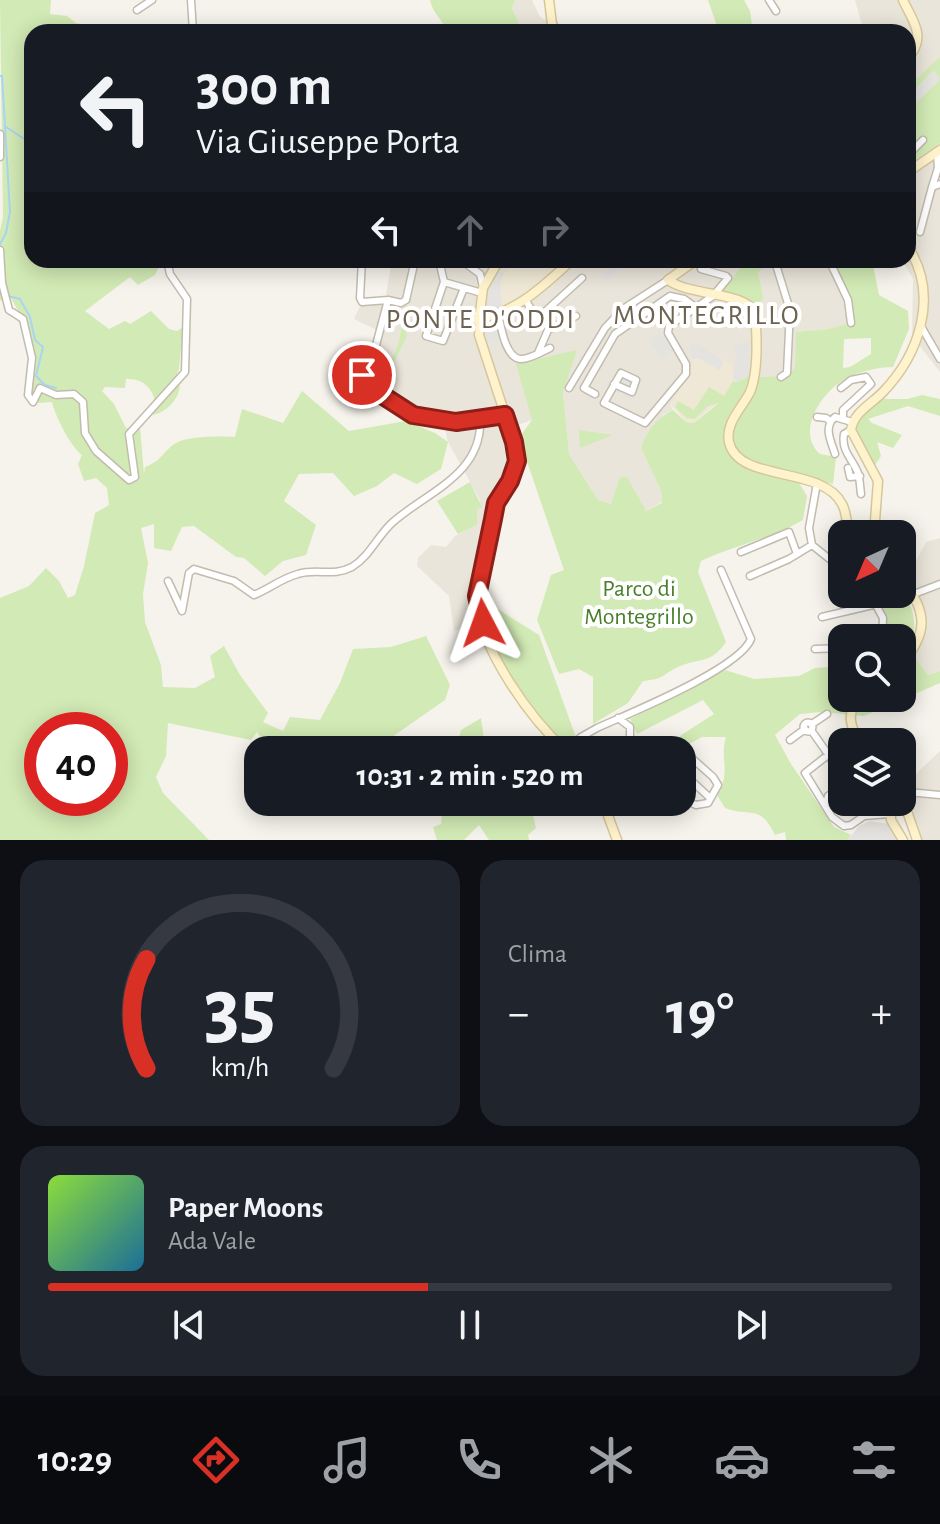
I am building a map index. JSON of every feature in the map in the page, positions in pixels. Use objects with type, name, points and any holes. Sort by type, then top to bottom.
[{"type":"street","points":[[137,10],[152,0]]},
{"type":"street","points":[[191,0],[192,24]]},
{"type":"street","points":[[549,0],[552,24]]},
{"type":"street","points":[[769,0],[776,11]]},
{"type":"street","points":[[903,0],[915,24]]},
{"type":"street","points":[[916,27],[916,48]]},
{"type":"street","points":[[0,134],[0,157]]},
{"type":"street","points":[[916,147],[923,140]]},
{"type":"street","points":[[916,166],[938,151]]},
{"type":"street","points":[[920,232],[938,168],[938,151]]},
{"type":"street","points":[[932,187],[940,184]]},
{"type":"street","points":[[0,252],[2,283],[9,310],[23,319],[32,358],[28,395],[33,402],[40,388],[56,395],[74,394],[83,402],[85,433],[96,451],[129,480],[135,477],[129,434],[185,372],[187,299],[169,268]]},
{"type":"street","points":[[861,494],[860,476],[846,454],[844,434],[899,373],[916,346],[922,328],[924,294],[916,265]]},
{"type":"street","points":[[362,268],[362,302],[388,300],[401,303],[406,300],[413,268]]},
{"type":"street","points":[[441,268],[444,282],[426,336],[443,341],[464,288]]},
{"type":"street","points":[[473,268],[480,274],[482,290],[479,335],[514,442],[517,461],[510,481],[496,503],[478,605],[488,636],[512,685],[534,719],[552,736]]},
{"type":"street","points":[[482,290],[494,268]]},
{"type":"street","points":[[482,318],[498,314],[525,299],[562,268]]},
{"type":"street","points":[[569,388],[605,328],[623,309],[685,268]]},
{"type":"street","points":[[777,268],[790,310],[787,373],[781,377]]},
{"type":"street","points":[[833,268],[848,300],[851,323]]},
{"type":"street","points":[[614,384],[604,403],[645,423],[686,374],[686,364],[668,333],[669,326],[713,296],[728,278],[701,269]]},
{"type":"street","points":[[525,299],[537,319],[582,278]]},
{"type":"street","points":[[668,280],[678,287],[746,301],[755,313],[752,385],[730,426],[730,447],[746,463],[817,483],[833,492],[840,500],[847,520]]},
{"type":"street","points":[[444,282],[482,290]]},
{"type":"street","points":[[595,394],[584,388],[615,334],[670,296],[684,299],[695,307]]},
{"type":"street","points":[[388,300],[376,345],[362,380],[368,386],[413,415],[456,422],[505,415]]},
{"type":"street","points":[[498,314],[507,347],[514,357],[522,360],[550,348]]},
{"type":"street","points":[[538,353],[548,330],[576,316]]},
{"type":"street","points":[[922,328],[940,359]]},
{"type":"street","points":[[841,388],[858,377],[866,377],[871,384],[843,410],[843,418]]},
{"type":"street","points":[[817,417],[830,421]]},
{"type":"street","points":[[835,454],[828,429],[835,417],[843,418],[852,426],[878,481],[876,520]]},
{"type":"street","points":[[168,581],[182,611],[189,573],[194,569],[234,581],[254,595],[299,573],[328,574],[351,567],[368,553],[394,521],[458,474],[477,446],[481,432],[480,419]]},
{"type":"street","points":[[848,468],[850,477],[860,476]]},
{"type":"street","points":[[817,483],[809,528],[812,545],[828,558]]},
{"type":"street","points":[[741,552],[789,532],[797,554]]},
{"type":"street","points":[[750,576],[812,545]]},
{"type":"street","points":[[583,736],[703,678],[732,660],[750,644],[751,639],[721,570]]},
{"type":"street","points":[[916,593],[940,584]]},
{"type":"street","points":[[916,599],[922,614],[916,645]]},
{"type":"street","points":[[822,617],[860,608]]},
{"type":"street","points":[[815,649],[828,649]]},
{"type":"street","points":[[790,740],[827,714]]},
{"type":"street","points":[[618,718],[630,727],[630,736]]},
{"type":"street","points":[[809,728],[828,754],[805,773],[828,810]]},
{"type":"street","points":[[696,762],[718,785],[708,803],[696,803]]},
{"type":"street","points":[[696,785],[709,797]]},
{"type":"street","points":[[916,793],[940,795]]},
{"type":"street","points":[[826,808],[828,796]]},
{"type":"street","points":[[608,816],[617,840]]},
{"type":"street","points":[[832,816],[844,826],[864,816]]},
{"type":"street","points":[[897,816],[903,840]]},
{"type":"street","points":[[901,816],[917,840]]},
{"type":"shaded area","points":[[515,0],[532,0],[540,17],[552,24],[519,24],[512,8]]},
{"type":"shaded area","points":[[855,0],[940,0],[940,372],[912,336],[913,279],[907,268],[916,268],[916,24],[862,24]]},
{"type":"shaded area","points":[[934,70],[940,80],[916,103],[916,88]]},
{"type":"shaded area","points":[[391,268],[837,268],[848,300],[851,323],[796,332],[796,362],[793,371],[784,378],[749,376],[670,404],[673,410],[664,414],[641,448],[661,491],[662,502],[646,511],[620,478],[611,504],[598,500],[569,454],[563,392],[532,420],[509,428],[516,452],[501,493],[477,595],[488,636],[478,645],[469,638],[465,629],[454,631],[449,596],[417,566],[418,558],[431,545],[446,547],[455,536],[477,525],[480,500],[448,442],[443,421],[413,415],[362,380],[379,331],[354,319],[362,302],[387,300]]},
{"type":"shaded area","points":[[508,268],[555,270],[535,288],[502,308],[500,284]]},
{"type":"shaded area","points":[[610,268],[622,268],[604,283],[599,277]]},
{"type":"shaded area","points":[[497,271],[504,273],[500,284],[502,308],[489,312],[483,306],[486,291]]},
{"type":"shaded area","points":[[495,319],[502,339],[488,344],[483,335],[483,325]]},
{"type":"shaded area","points":[[660,332],[674,351],[662,359],[648,340]]},
{"type":"shaded area","points":[[751,340],[749,376],[738,382],[733,379],[736,357],[732,346]]},
{"type":"shaded area","points":[[696,342],[735,367],[733,378],[738,382],[725,400],[694,423],[686,422],[670,404],[688,376],[693,359],[689,347]]},
{"type":"shaded area","points":[[696,342],[724,361],[719,370],[699,358],[693,359],[689,347]]},
{"type":"shaded area","points":[[622,369],[643,378],[634,400],[609,389]]},
{"type":"shaded area","points":[[940,538],[940,671],[928,675],[916,659],[916,635],[922,614],[916,604],[916,561],[926,542]]},
{"type":"shaded area","points":[[940,751],[940,840],[915,840],[907,816],[916,816],[916,774]]},
{"type":"shaded area","points":[[870,821],[888,824],[899,840],[848,840],[859,826]]},
{"type":"green space","points":[[0,0],[51,0],[50,14],[67,16],[80,24],[24,24],[24,268],[158,268],[155,275],[138,285],[130,277],[85,311],[109,329],[125,321],[130,324],[151,311],[169,329],[177,331],[183,327],[179,369],[175,379],[180,387],[169,407],[149,415],[156,407],[151,390],[133,379],[126,379],[125,388],[105,387],[102,391],[114,404],[126,428],[140,428],[144,474],[145,467],[181,441],[235,437],[242,409],[283,423],[302,391],[349,431],[406,421],[448,442],[441,469],[417,484],[394,473],[377,486],[354,496],[333,473],[299,474],[284,501],[316,525],[306,555],[283,561],[265,576],[244,558],[236,557],[194,526],[182,527],[171,551],[154,548],[154,524],[141,528],[148,563],[143,594],[145,622],[161,665],[163,687],[195,688],[215,677],[210,656],[224,646],[240,675],[268,713],[263,722],[283,731],[290,717],[320,720],[340,683],[353,649],[391,647],[426,636],[450,685],[445,700],[393,736],[259,736],[257,732],[244,739],[168,723],[166,756],[156,777],[163,793],[209,840],[0,840],[0,598],[29,586],[46,568],[59,581],[68,598],[75,595],[95,513],[109,505],[107,488],[96,478],[84,481],[78,464],[82,455],[64,431],[52,402],[39,403],[31,395],[31,353],[26,330],[8,293],[0,299],[0,231],[3,217]]},
{"type":"green space","points":[[430,0],[515,0],[512,8],[519,24],[443,24]]},
{"type":"green space","points":[[708,0],[744,0],[752,24],[716,24]]},
{"type":"green space","points":[[940,57],[940,143],[916,160],[916,79]]},
{"type":"green space","points":[[740,268],[763,268],[758,272],[763,297],[758,312],[749,298],[721,293]]},
{"type":"green space","points":[[836,268],[874,268],[879,295],[908,311],[909,329],[893,367],[865,371],[845,379],[824,398],[813,417],[810,437],[813,446],[820,454],[836,457],[833,484],[747,460],[733,447],[731,430],[755,377],[781,376],[792,371],[796,358],[796,332],[851,323],[850,304]],"holes":[[[871,338],[871,354],[843,368],[844,339]]]},
{"type":"green space","points":[[405,306],[414,307],[405,327],[407,336],[382,382],[399,342]]},
{"type":"green space","name":"Parco di Montegrillo","points":[[577,350],[563,392],[569,454],[598,500],[611,504],[620,477],[627,477],[646,511],[662,503],[661,491],[641,448],[649,431],[673,410],[686,422],[694,423],[719,403],[708,406],[695,419],[687,418],[675,407],[678,401],[694,410],[709,387],[724,396],[733,381],[749,376],[727,420],[723,436],[726,448],[744,466],[799,483],[807,496],[803,520],[701,561],[698,572],[726,642],[721,649],[706,659],[643,681],[628,703],[593,724],[593,677],[579,669],[559,674],[537,620],[551,575],[564,570],[519,438],[532,420],[516,364]]},
{"type":"green space","points":[[922,395],[940,399],[940,416],[908,406],[868,419],[902,435],[893,448],[877,442],[881,456],[875,465],[858,436],[858,424],[862,417],[880,399],[907,399]]},
{"type":"green space","points":[[579,430],[613,435],[580,448]]},
{"type":"green space","points":[[470,482],[482,507],[477,509],[477,525],[458,534],[437,501]]},
{"type":"green space","points":[[477,596],[539,635],[576,736],[552,736],[534,719],[488,636]]},
{"type":"green space","points":[[882,608],[911,608],[914,624],[886,624]]},
{"type":"green space","points":[[916,659],[928,675],[940,671],[940,683],[916,693]]},
{"type":"green space","points":[[828,667],[828,712],[873,712],[864,716],[821,712],[800,714],[775,735],[834,827],[851,835],[848,840],[786,840],[785,832],[775,835],[759,815],[725,808],[717,795],[724,779],[726,737],[702,737],[696,740],[696,736],[680,736],[714,714],[703,700],[637,734],[630,719],[725,670],[754,679],[799,676],[815,668]]},
{"type":"green space","points":[[481,718],[484,736],[460,736],[461,730]]},
{"type":"green space","points":[[442,816],[533,816],[536,828],[528,835],[529,840],[489,840],[479,825],[464,840],[437,840],[433,827],[441,824]]},
{"type":"waterway","points":[[0,76],[10,212],[6,233],[0,244]]},
{"type":"waterway","points":[[6,127],[24,139]]},
{"type":"waterway","points":[[0,294],[20,299],[30,317],[35,340],[43,347],[36,376],[45,385],[56,388]]},
{"type":"district","name":"MONTEGRILLO","points":[[707,314]]},
{"type":"district","name":"PONTE D'ODDI","points":[[481,318]]},
{"type":"route","points":[[362,375],[368,386],[413,415],[456,422],[505,415],[517,461],[510,481],[496,503],[477,596],[483,623]]}]
